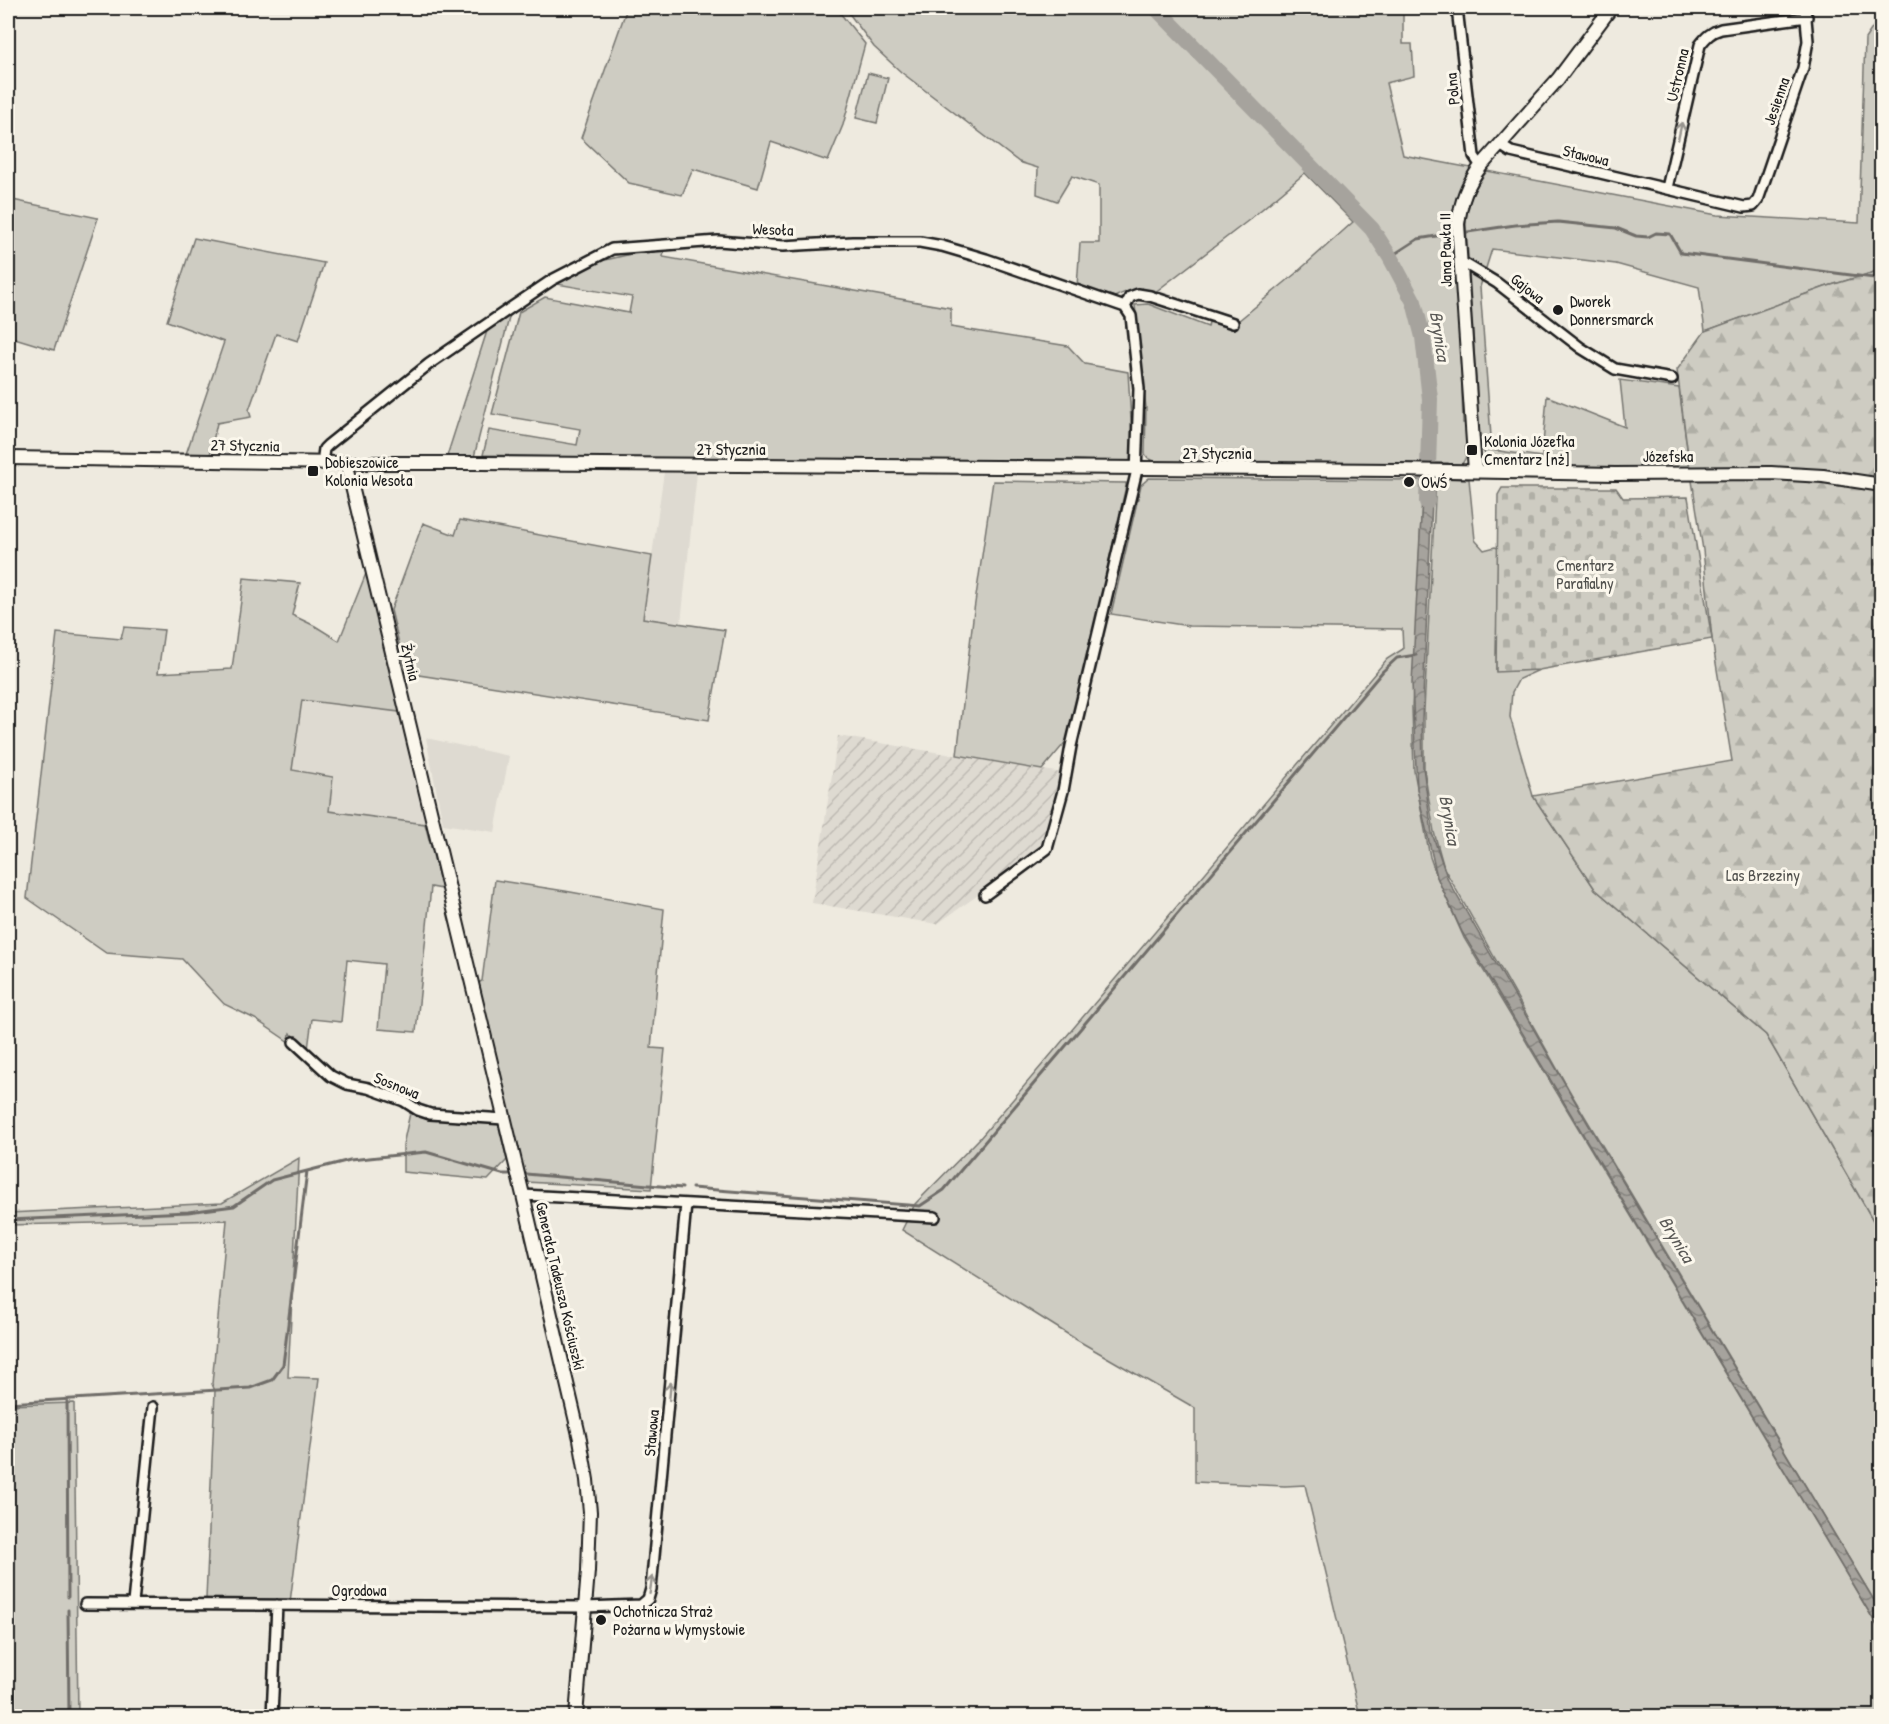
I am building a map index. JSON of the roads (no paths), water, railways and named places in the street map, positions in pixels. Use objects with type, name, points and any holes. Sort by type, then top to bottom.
[{"type":"street","name":"Polna","points":[[1457,8],[1474,156],[1481,166]]},
{"type":"street","name":"Jana Pawła II","points":[[1475,471],[1458,224],[1464,195],[1481,166],[1558,79],[1611,8]]},
{"type":"street","name":"Ustronna","points":[[1667,188],[1700,45],[1705,38],[1721,28],[1806,12]]},
{"type":"street","name":"Jesienna","points":[[1758,200],[1803,68],[1808,40],[1806,12]]},
{"type":"street","name":"Stawowa","points":[[1500,145],[1511,152],[1744,207],[1753,206],[1758,200]]},
{"type":"street","name":"Wesoła","points":[[322,463],[324,449],[328,445],[429,364],[552,280],[612,249],[718,241],[783,246],[852,242],[920,242],[986,259],[1125,307]]},
{"type":"street","name":"Gajowa","points":[[1461,265],[1467,265],[1497,283],[1581,348],[1614,369],[1672,379]]},
{"type":"street","points":[[985,895],[1047,849],[1063,791],[1071,746],[1136,469],[1139,389],[1131,316],[1125,307],[1130,297],[1138,294],[1233,323]]},
{"type":"street","name":"27 Stycznia","points":[[8,458],[322,463],[1449,470]]},
{"type":"street","name":"Żytnia","points":[[348,463],[351,484],[443,869]]},
{"type":"street","name":"Józefska","points":[[1449,470],[1615,474],[1771,473],[1823,476],[1881,485]]},
{"type":"street","name":"Generała Tadeusza Kościuszki","points":[[443,869],[580,1438],[587,1480],[590,1512],[576,1716]]},
{"type":"street","name":"Sosnowa","points":[[294,1042],[331,1076],[347,1084],[368,1088],[404,1101],[430,1114],[504,1119]]},
{"type":"street","points":[[522,1195],[935,1217]]},
{"type":"street","name":"Stawowa","points":[[585,1607],[641,1605],[648,1599],[651,1589],[686,1204]]},
{"type":"street","points":[[133,1603],[153,1407]]},
{"type":"street","name":"Ogrodowa","points":[[85,1604],[585,1607]]},
{"type":"street","points":[[272,1716],[277,1605]]},
{"type":"water","points":[[1423,480],[1433,480],[1422,719],[1423,767],[1432,833],[1448,880],[1588,1124],[1881,1612],[1881,1632],[1462,932],[1437,877],[1417,789],[1412,683]]},
{"type":"waterway","name":"Brynica","points":[[1156,8],[1372,229],[1390,257],[1414,302],[1423,337],[1430,399],[1427,502]]},
{"type":"waterway","points":[[1461,233],[1515,225],[1558,222],[1616,228],[1636,236],[1648,237],[1656,233],[1670,234],[1681,253],[1882,279]]},
{"type":"waterway","points":[[1390,257],[1418,239],[1455,233]]},
{"type":"waterway","points":[[692,1188],[920,1206],[944,1190],[1383,671],[1397,658],[1416,655]]},
{"type":"waterway","points":[[8,1220],[188,1212],[234,1206],[272,1180],[350,1160],[426,1152],[509,1174]]},
{"type":"waterway","points":[[8,1403],[250,1388],[272,1380],[283,1365],[307,1171]]},
{"type":"waterway","points":[[526,1174],[682,1188]]},
{"type":"waterway","points":[[67,1399],[68,1597]]},
{"type":"waterway","points":[[68,1610],[69,1716]]},
{"type":"place","name":"Dworek Donnersmarck","points":[[1558,310]]},
{"type":"place","name":"Kolonia Józefka Cmentarz [nż]","points":[[1472,450]]},
{"type":"place","name":"Dobieszowice Kolonia Wesoła","points":[[313,471]]},
{"type":"place","name":"OWŚ","points":[[1409,482]]},
{"type":"place","name":"Ochotnicza Straż Pożarna w Wymysłowie","points":[[601,1620]]},
{"type":"park label","name":"Cmentarz Parafialny","points":[[1585,574]]},
{"type":"park label","name":"Las Brzeziny","points":[[1763,875]]}]
